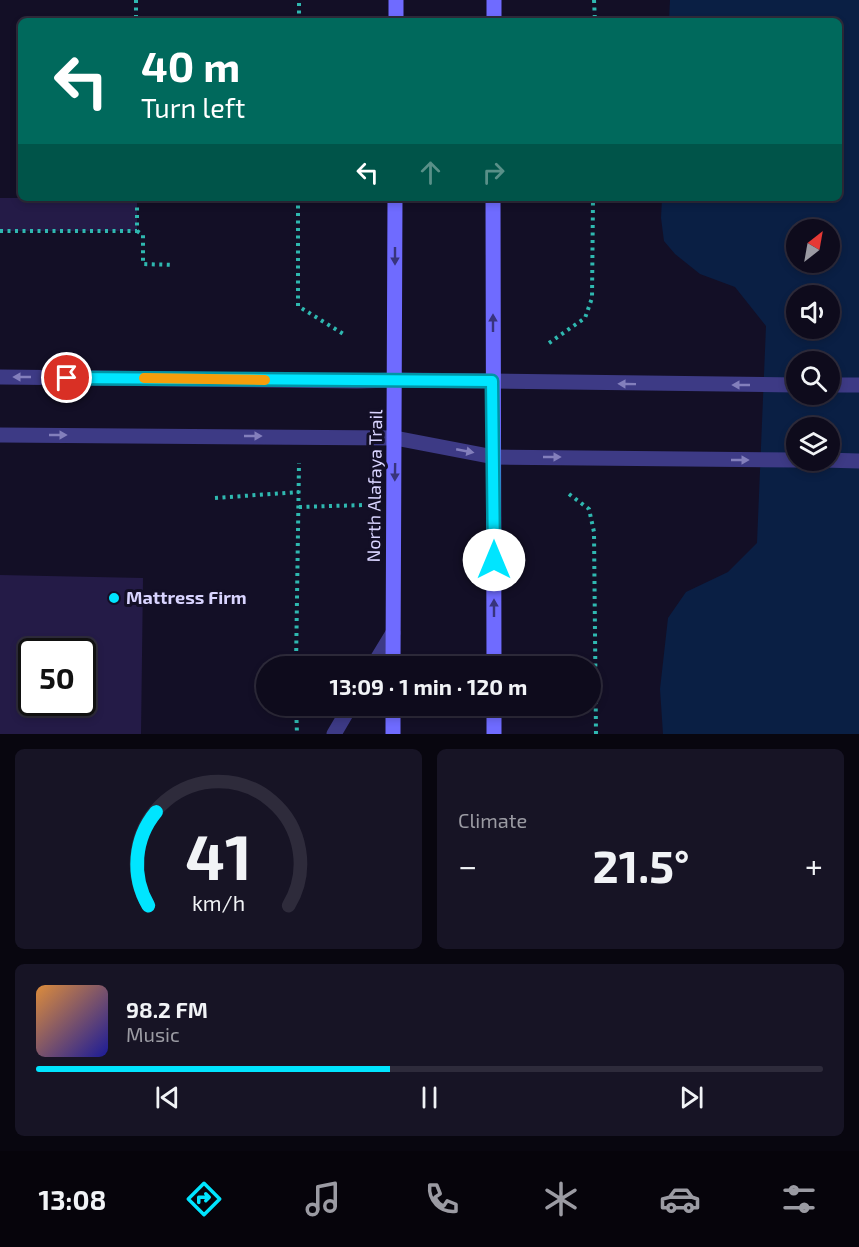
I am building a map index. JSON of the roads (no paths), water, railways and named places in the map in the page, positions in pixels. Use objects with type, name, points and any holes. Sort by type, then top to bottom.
[{"type":"main road","points":[[396,0],[396,18]]},
{"type":"main road","points":[[494,0],[494,18]]},
{"type":"main road","name":"North Alafaya Trail","points":[[393,656],[395,201]]},
{"type":"main road","points":[[493,201],[494,656]]},
{"type":"main road","points":[[393,716],[393,734]]},
{"type":"main road","points":[[494,716],[495,734]]},
{"type":"street","points":[[0,377],[786,385]]},
{"type":"street","points":[[840,385],[859,385]]},
{"type":"street","points":[[0,435],[395,438],[494,457],[786,460]]},
{"type":"street","points":[[840,460],[859,461]]},
{"type":"street","points":[[379,656],[393,633]]},
{"type":"street","points":[[334,734],[345,716]]},
{"type":"water","points":[[670,0],[859,0],[859,734],[663,734],[660,689],[668,618],[686,592],[728,572],[757,543],[766,326],[735,287],[700,274],[675,254],[664,241],[662,201],[842,201],[842,18],[669,18]]},
{"type":"place","name":"Mattress Firm","points":[[114,598]]}]
